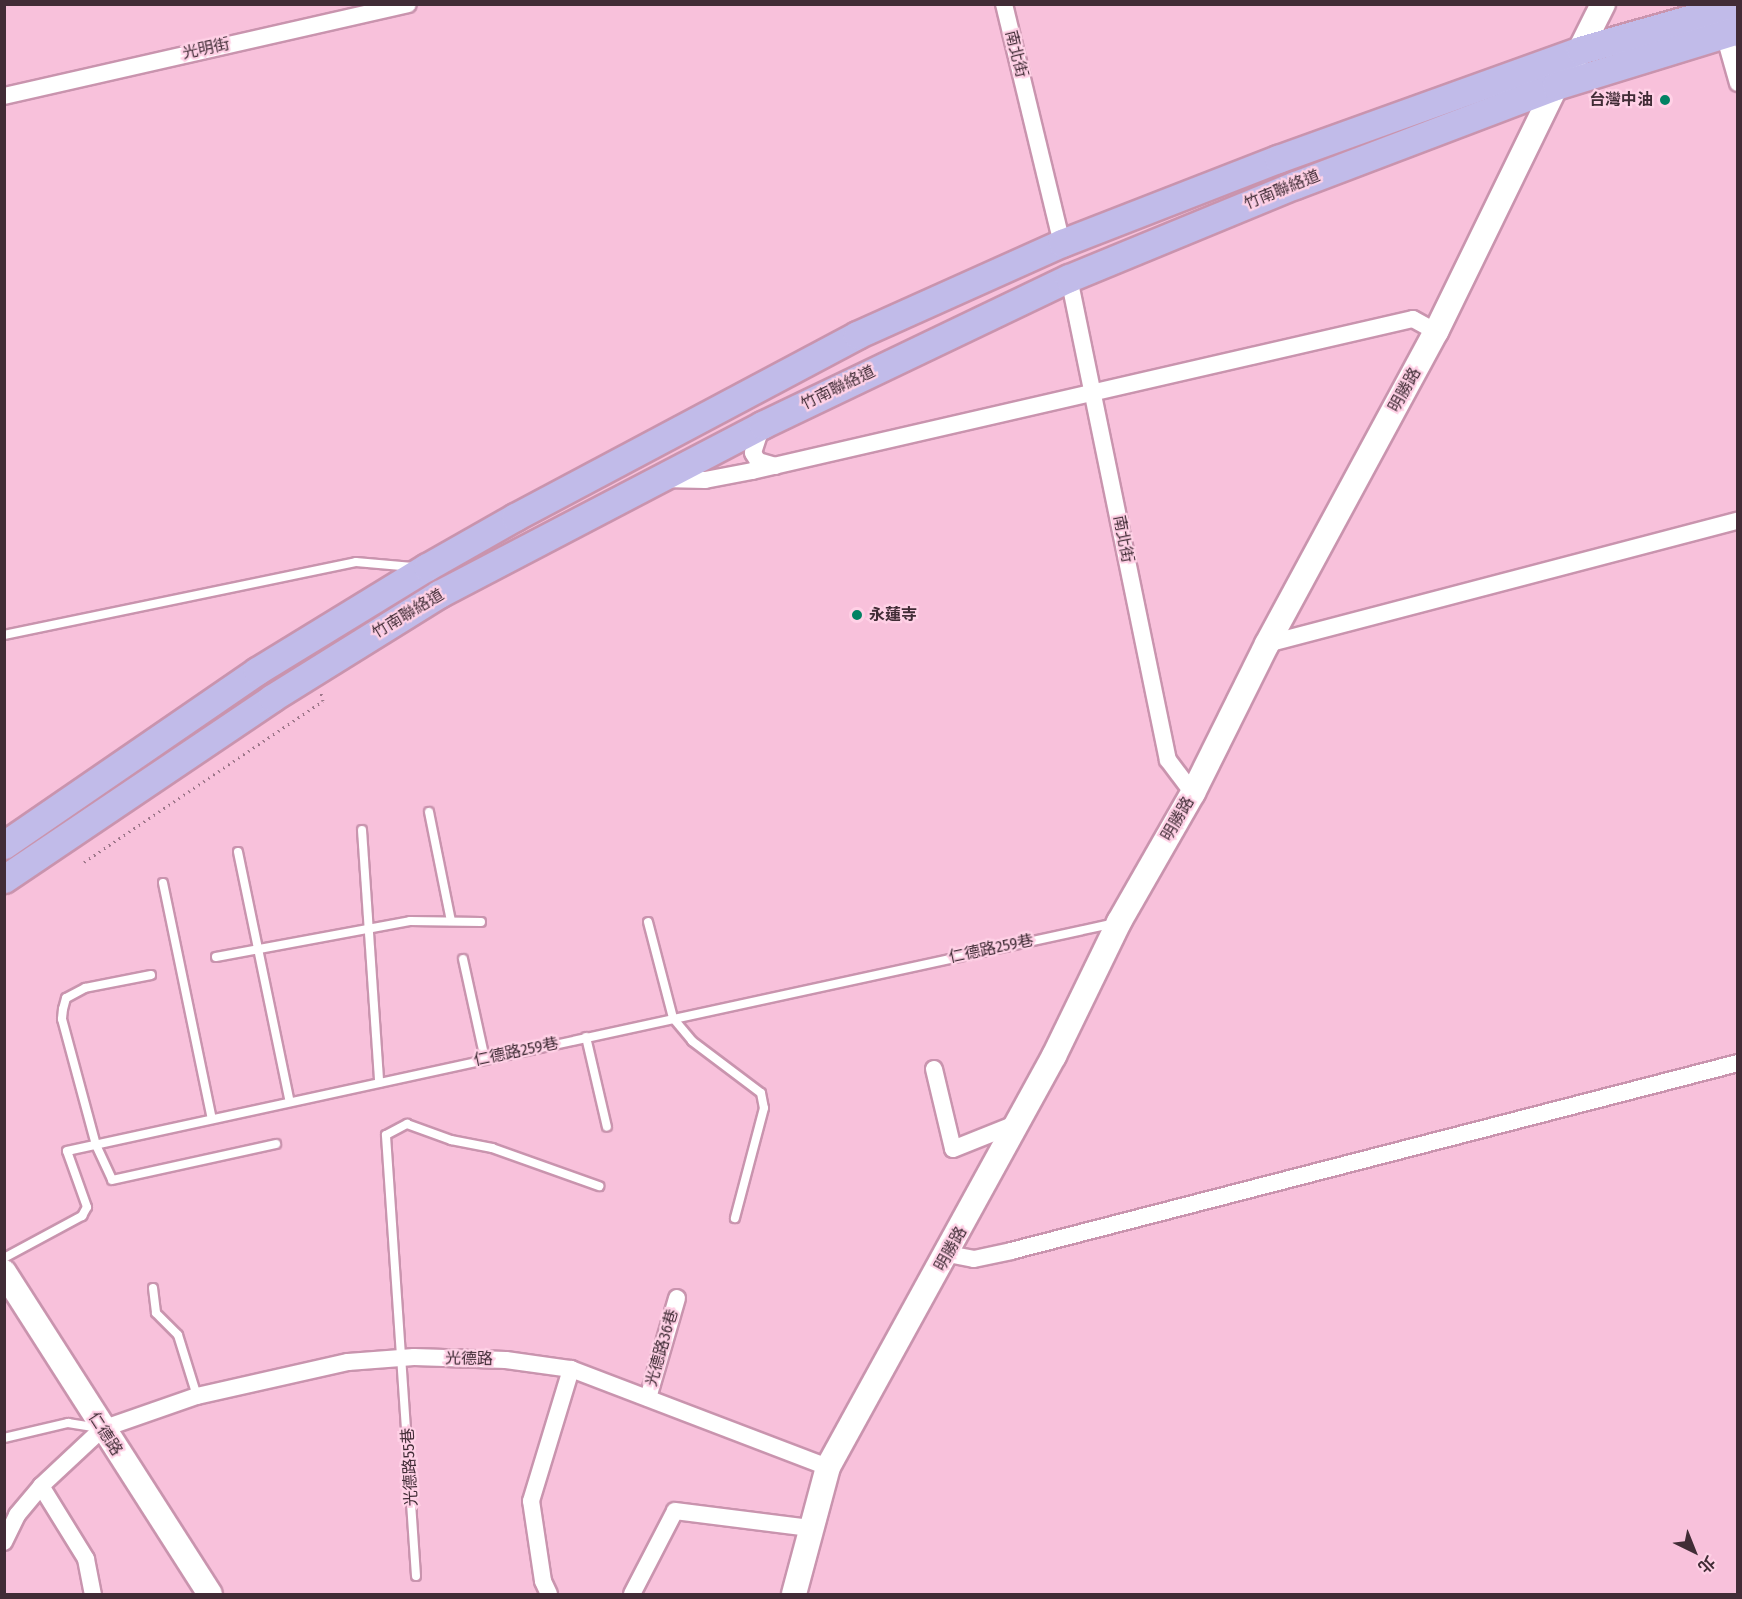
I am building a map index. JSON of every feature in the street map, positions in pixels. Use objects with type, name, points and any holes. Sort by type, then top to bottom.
[{"type":"main road","name":"竹南聯絡道","points":[[4,879],[108,807],[315,671],[514,517],[857,334],[1062,243],[1278,159],[1580,50],[1737,5]]},
{"type":"main road","name":"竹南聯絡道","points":[[4,844],[94,780],[257,671],[433,581],[659,478],[762,425],[1069,278],[1295,184],[1556,86],[1731,32]]},
{"type":"street","name":"光明街","points":[[4,96],[408,4]]},
{"type":"street","name":"南北街","points":[[1004,4],[1062,243]]},
{"type":"street","name":"明勝路","points":[[794,1594],[828,1467],[948,1254],[1019,1122],[1119,922],[1193,793],[1267,644],[1436,332],[1556,86],[1580,50],[1603,4]]},
{"type":"street","points":[[1731,32],[1737,83]]},
{"type":"street","name":"南北街","points":[[1069,278],[1168,760],[1193,793]]},
{"type":"street","points":[[659,478],[705,480],[776,466],[1413,319],[1436,332]]},
{"type":"street","points":[[762,425],[753,453],[758,461],[776,466]]},
{"type":"street","points":[[1267,644],[1737,520]]},
{"type":"street","points":[[948,1254],[974,1259],[1011,1251],[1737,1063]]},
{"type":"street","points":[[934,1069],[953,1149],[1019,1122]]},
{"type":"street","name":"仁德路","points":[[4,1272],[102,1429],[210,1594]]},
{"type":"street","name":"光德路36巷","points":[[648,1398],[677,1298]]},
{"type":"street","name":"光德路","points":[[102,1429],[197,1396],[348,1362],[404,1358],[506,1360],[571,1369],[828,1467]]},
{"type":"street","points":[[549,1594],[543,1581],[531,1501],[571,1369]]},
{"type":"street","points":[[4,1542],[17,1515],[40,1486],[102,1429]]},
{"type":"street","points":[[40,1486],[86,1559],[93,1594]]},
{"type":"street","points":[[632,1594],[675,1511],[810,1528]]},
{"type":"lane","points":[[4,635],[356,562],[433,581]]},
{"type":"lane","points":[[429,812],[451,921]]},
{"type":"lane","points":[[362,830],[379,1082]]},
{"type":"lane","points":[[238,852],[290,1102]]},
{"type":"lane","points":[[163,883],[212,1119]]},
{"type":"lane","points":[[216,957],[410,921],[481,922]]},
{"type":"lane","points":[[648,922],[673,1018],[692,1041],[761,1093],[764,1108],[735,1218]]},
{"type":"lane","name":"仁德路259巷","points":[[4,1258],[82,1216],[87,1208],[67,1151],[1119,922]]},
{"type":"lane","points":[[463,959],[485,1059]]},
{"type":"lane","points":[[151,975],[85,988],[66,998],[62,1019],[96,1144],[112,1180],[276,1144]]},
{"type":"lane","points":[[586,1037],[607,1127]]},
{"type":"lane","name":"光德路55巷","points":[[416,1576],[404,1358],[386,1135],[407,1124],[451,1140],[492,1148],[599,1186]]},
{"type":"lane","points":[[153,1288],[156,1313],[178,1335],[197,1396]]},
{"type":"lane","points":[[4,1438],[68,1423],[102,1429]]},
{"type":"path","points":[[84,862],[323,701],[315,671]]},
{"type":"place","name":"台灣中油","points":[[1665,100]]},
{"type":"place","name":"永蓮寺","points":[[857,615]]}]
